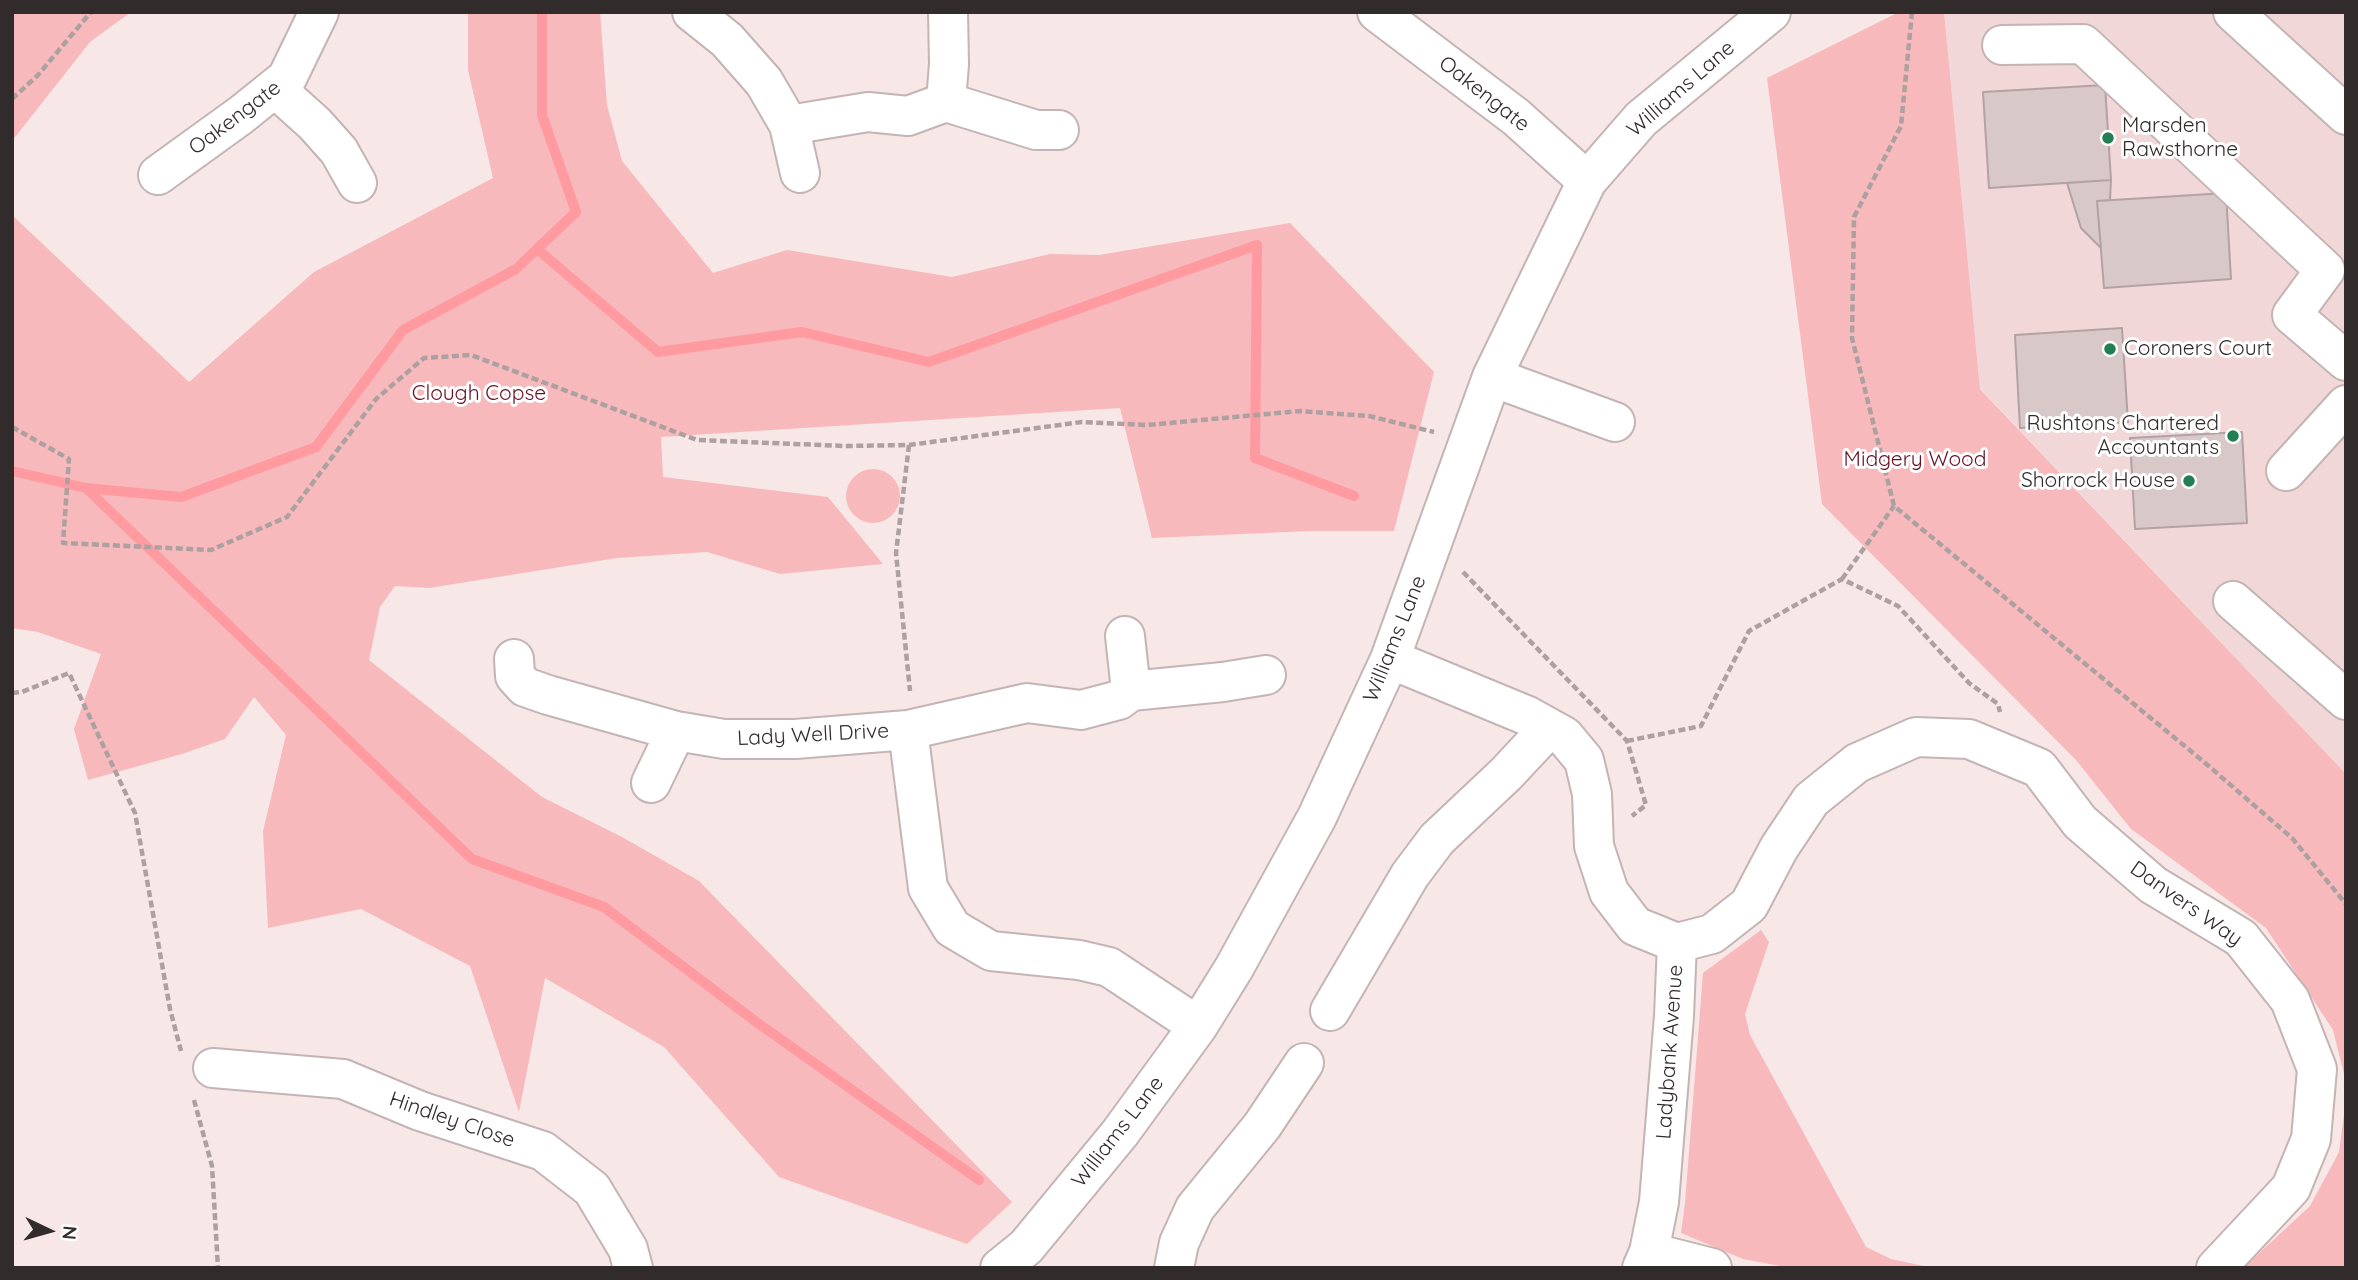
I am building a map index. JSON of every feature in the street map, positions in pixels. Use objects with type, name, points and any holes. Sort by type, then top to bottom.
[{"type":"street","name":"Oakengate","points":[[158,175],[287,78],[318,12]]},
{"type":"street","points":[[692,12],[727,40],[764,82],[789,125],[800,173]]},
{"type":"street","points":[[946,102],[949,64],[948,12]]},
{"type":"street","name":"Oakengate","points":[[1377,12],[1516,117],[1587,181]]},
{"type":"street","name":"Williams Lane","points":[[1024,1261],[1198,1026],[1234,968],[1317,817],[1390,659],[1492,377],[1587,181],[1641,119],[1771,12]]},
{"type":"street","points":[[2233,12],[2346,115]]},
{"type":"street","points":[[2002,45],[2083,44],[2325,270],[2292,315],[2346,360]]},
{"type":"street","points":[[275,88],[315,124],[339,151],[357,183]]},
{"type":"street","points":[[789,125],[868,112],[908,116],[946,102],[1036,130],[1059,130]]},
{"type":"street","points":[[1492,377],[1615,422]]},
{"type":"street","points":[[2286,471],[2346,405]]},
{"type":"street","points":[[2233,601],[2346,700]]},
{"type":"street","points":[[1125,636],[1131,691]]},
{"type":"street","name":"Lady Well Drive","points":[[513,659],[515,676],[525,687],[676,731],[724,739],[795,739],[908,730],[1027,704],[1081,710],[1119,701],[1131,691],[1266,675]]},
{"type":"street","name":"Ladybank Avenue","points":[[1390,659],[1528,716],[1564,736],[1584,760],[1592,794],[1594,846],[1609,892],[1634,926],[1677,943],[1674,1017],[1659,1202],[1646,1260]]},
{"type":"street","points":[[1330,1011],[1410,874],[1437,839],[1506,774],[1549,728]]},
{"type":"street","name":"Lady Well Drive","points":[[908,730],[928,888],[952,928],[990,951],[1079,960],[1108,967],[1198,1026]]},
{"type":"street","points":[[651,783],[676,731]]},
{"type":"street","name":"Danvers Way","points":[[1677,943],[1712,934],[1749,905],[1779,848],[1811,800],[1857,763],[1916,737],[1969,739],[2039,768],[2080,822],[2153,885],[2241,938],[2290,1000],[2317,1069],[2311,1139],[2291,1188],[2217,1268]]},
{"type":"street","points":[[1174,1268],[1179,1243],[1195,1208],[1255,1134],[1304,1063]]},
{"type":"street","name":"Hindley Close","points":[[196,1072],[343,1079],[420,1111],[543,1152],[592,1189],[628,1249],[634,1268]]},
{"type":"street","points":[[1646,1260],[1712,1268]]},
{"type":"path","points":[[12,99],[38,75],[91,12]]},
{"type":"path","points":[[1912,12],[1902,126],[1854,217],[1852,338],[1894,506],[2204,762],[2282,830],[2346,904]]},
{"type":"path","points":[[12,427],[69,459],[63,543],[211,550],[287,517],[376,399],[424,358],[471,355],[697,440],[845,446],[909,444],[1082,422],[1147,425],[1300,411],[1368,415],[1469,441]]},
{"type":"path","points":[[908,730],[911,697],[896,553],[909,444]]},
{"type":"path","points":[[1627,741],[1701,726],[1749,631],[1842,579],[1894,506]]},
{"type":"path","points":[[1842,579],[1898,606],[1969,683],[1998,704],[2008,755]]},
{"type":"path","points":[[12,693],[22,692],[69,673],[135,813],[170,1009],[196,1072],[212,1166],[218,1268]]},
{"type":"shaded area","points":[[1944,12],[2346,12],[2346,774],[1980,388]]},
{"type":"green space","points":[[12,12],[131,12],[90,42],[12,141]]},
{"type":"green space","name":"Clough Copse","points":[[468,12],[600,12],[607,105],[622,161],[713,273],[787,250],[952,277],[1050,254],[1099,255],[1290,223],[1434,372],[1394,531],[1310,531],[1152,538],[1120,408],[661,437],[663,477],[828,497],[883,564],[780,574],[707,552],[617,558],[429,588],[395,586],[380,607],[369,660],[542,797],[622,837],[699,881],[1012,1202],[967,1244],[779,1177],[664,1047],[545,978],[519,1112],[470,966],[361,909],[268,928],[263,831],[286,735],[254,697],[225,739],[88,780],[74,729],[101,654],[38,632],[12,628],[12,215],[189,382],[314,272],[493,178],[468,70]]},
{"type":"green space","name":"Midgery Wood","points":[[1899,12],[1944,12],[1980,389],[2346,774],[2346,1082],[2333,1030],[2266,928],[2131,829],[2076,760],[1822,504],[1767,78]]},
{"type":"green space","points":[[873,469],[892,477],[900,496],[892,515],[873,523],[854,515],[846,496],[854,477]]},
{"type":"green space","points":[[1761,930],[1769,942],[1745,1014],[1750,1035],[1866,1247],[1891,1259],[1933,1268],[1791,1268],[1743,1259],[1681,1233],[1703,973]]},
{"type":"green space","points":[[2346,1099],[2346,1268],[2243,1268],[2310,1206],[2339,1152]]},
{"type":"building","points":[[2105,85],[2111,180],[1989,188],[1983,92]]},
{"type":"building","points":[[2111,180],[2110,200],[2097,201],[2101,248],[2081,228],[2067,183]]},
{"type":"building","points":[[2226,193],[2231,279],[2104,288],[2097,201]]},
{"type":"building","points":[[2122,328],[2128,422],[2020,428],[2015,335]]},
{"type":"building","name":"Shorrock House","points":[[2242,432],[2247,523],[2135,529],[2130,438]]},
{"type":"waterway","points":[[537,249],[576,212],[542,115],[542,12]]},
{"type":"waterway","points":[[12,471],[86,488],[181,497],[316,447],[403,330],[516,269],[537,249],[658,352],[802,332],[929,362],[1257,245],[1255,458],[1354,496]]},
{"type":"waterway","points":[[86,488],[472,859],[604,907],[755,1021],[979,1180]]},
{"type":"place","name":"Marsden Rawsthorne","points":[[2108,138]]},
{"type":"place","name":"Coroners Court","points":[[2110,349]]},
{"type":"place","name":"Rushtons Chartered Accountants","points":[[2233,436]]},
{"type":"place","name":"Shorrock House","points":[[2189,481]]}]
